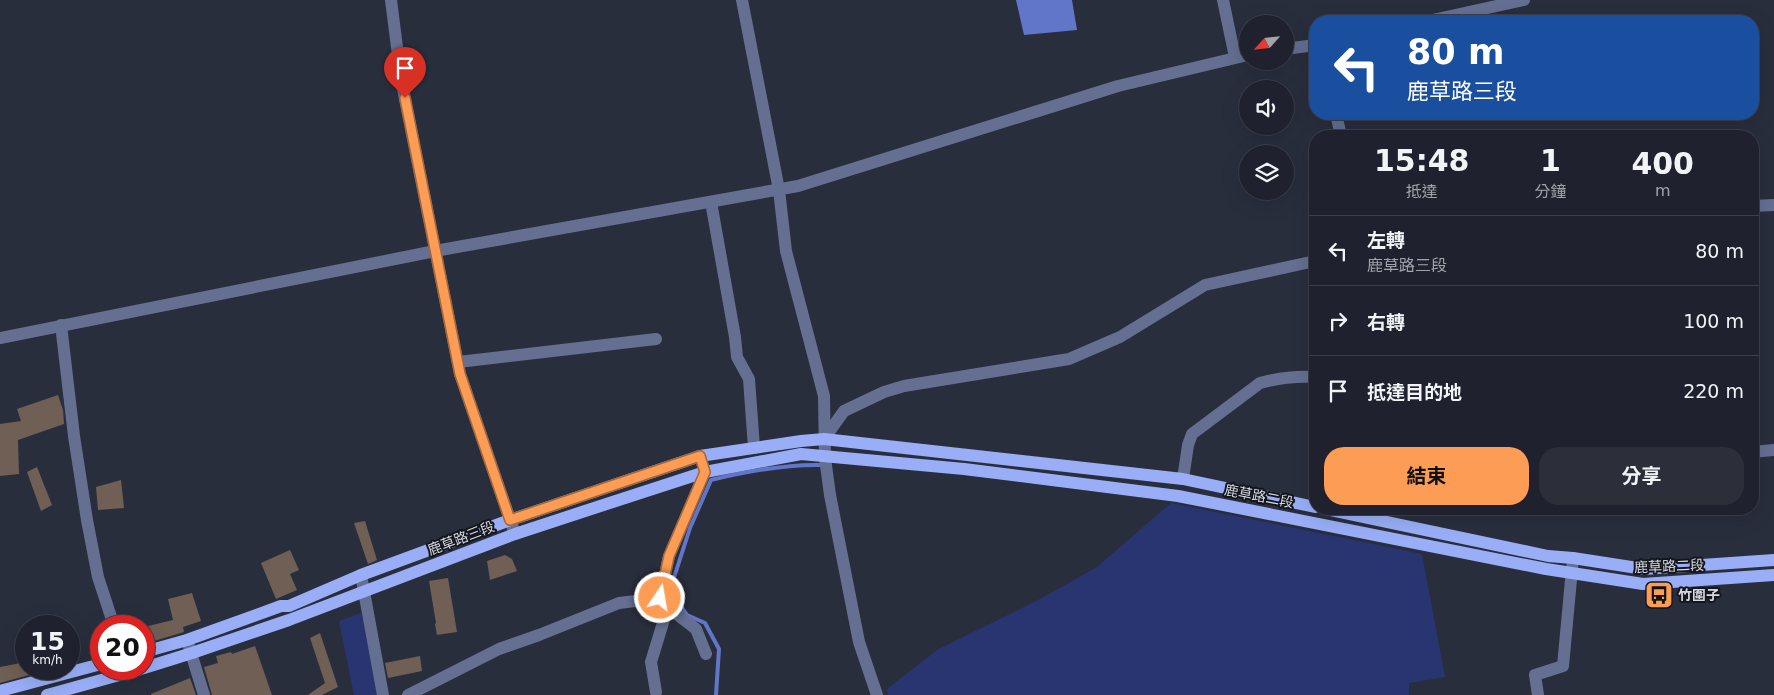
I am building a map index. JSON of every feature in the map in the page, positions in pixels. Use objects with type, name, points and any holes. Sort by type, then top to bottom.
[{"type":"main road","name":"鹿草路三段","points":[[155,649],[187,640],[281,606],[289,606],[361,575],[510,520],[700,456],[824,439]]},
{"type":"main road","name":"鹿草路二段","points":[[824,439],[1183,479],[1309,506]]},
{"type":"main road","name":"鹿草路三段","points":[[155,664],[290,620],[364,590],[515,534],[705,472],[801,454],[825,458]]},
{"type":"main road","name":"鹿草路二段","points":[[825,458],[964,469],[1178,496],[1572,574],[1643,584],[1774,575]]},
{"type":"main road","name":"鹿草路二段","points":[[1353,515],[1548,556],[1644,569],[1774,560]]},
{"type":"main road","points":[[0,692],[90,667]]},
{"type":"main road","name":"鹿草路三段","points":[[47,695],[98,680]]},
{"type":"street","points":[[391,0],[401,79],[460,374],[515,534]]},
{"type":"street","points":[[742,0],[779,190],[786,251],[824,396],[825,458],[830,495],[859,642],[877,695]]},
{"type":"street","points":[[1223,0],[1239,50]]},
{"type":"street","points":[[1455,15],[1524,0]]},
{"type":"street","points":[[1294,48],[1309,46]]},
{"type":"street","points":[[0,338],[435,251],[798,186],[1118,86],[1239,56]]},
{"type":"street","points":[[711,202],[736,336],[737,357],[750,379],[754,448]]},
{"type":"street","points":[[1759,206],[1774,205]]},
{"type":"street","points":[[824,439],[844,411],[884,392],[904,386],[1069,358],[1120,337],[1205,285],[1309,262]]},
{"type":"street","points":[[62,325],[74,436],[87,520],[98,578],[110,615]]},
{"type":"street","points":[[458,362],[656,339]]},
{"type":"street","points":[[1183,479],[1188,445],[1192,434],[1260,383],[1273,379],[1309,377]]},
{"type":"street","points":[[1759,451],[1774,450]]},
{"type":"street","points":[[656,692],[651,662],[666,612],[660,598],[669,556],[705,472],[700,456]]},
{"type":"street","points":[[1538,695],[1535,675],[1563,666],[1573,558]]},
{"type":"street","points":[[361,575],[383,695]]},
{"type":"street","points":[[660,598],[696,629],[706,654]]},
{"type":"street","points":[[408,695],[499,649],[619,603],[660,598]]},
{"type":"street","points":[[187,640],[204,695]]},
{"type":"shaded area","points":[[1016,0],[1072,0],[1077,30],[1024,35]]},
{"type":"shaded area","points":[[1171,503],[1422,554],[1445,677],[1409,683],[1409,695],[888,695],[887,689],[937,650],[1040,599],[1097,567]]},
{"type":"shaded area","points":[[361,613],[382,695],[354,695],[339,621]]},
{"type":"building","points":[[58,395],[63,410],[64,424],[18,440],[19,474],[0,476],[0,424],[21,421],[17,409]]},
{"type":"building","points":[[37,467],[52,505],[41,511],[27,472]]},
{"type":"building","points":[[121,480],[124,508],[98,510],[96,487]]},
{"type":"building","points":[[365,521],[377,560],[368,564],[354,523]]},
{"type":"building","points":[[290,550],[299,570],[290,574],[297,590],[276,599],[261,563]]},
{"type":"building","points":[[505,555],[512,559],[517,571],[490,580],[487,561]]},
{"type":"building","points":[[448,578],[457,632],[437,635],[429,581]]},
{"type":"building","points":[[192,593],[201,621],[183,627],[184,632],[155,641],[155,624],[173,620],[168,599]]},
{"type":"building","points":[[320,633],[338,687],[322,695],[308,695],[325,683],[310,638]]},
{"type":"building","points":[[255,646],[272,695],[212,695],[204,667],[218,663],[216,656],[231,652],[232,654]]},
{"type":"building","points":[[420,656],[422,671],[388,678],[385,663]]},
{"type":"building","points":[[15,664],[15,679],[0,683],[0,667]]},
{"type":"building","points":[[190,678],[196,695],[151,695],[151,694]]},
{"type":"waterway","points":[[716,695],[719,649],[705,623],[687,615],[670,590],[690,528],[711,480],[766,469],[821,465]]},
{"type":"place","name":"竹圍子","points":[[1659,595]]},
{"type":"route","points":[[405,98],[460,374],[510,520],[700,456],[705,472],[669,556],[660,598]]}]
